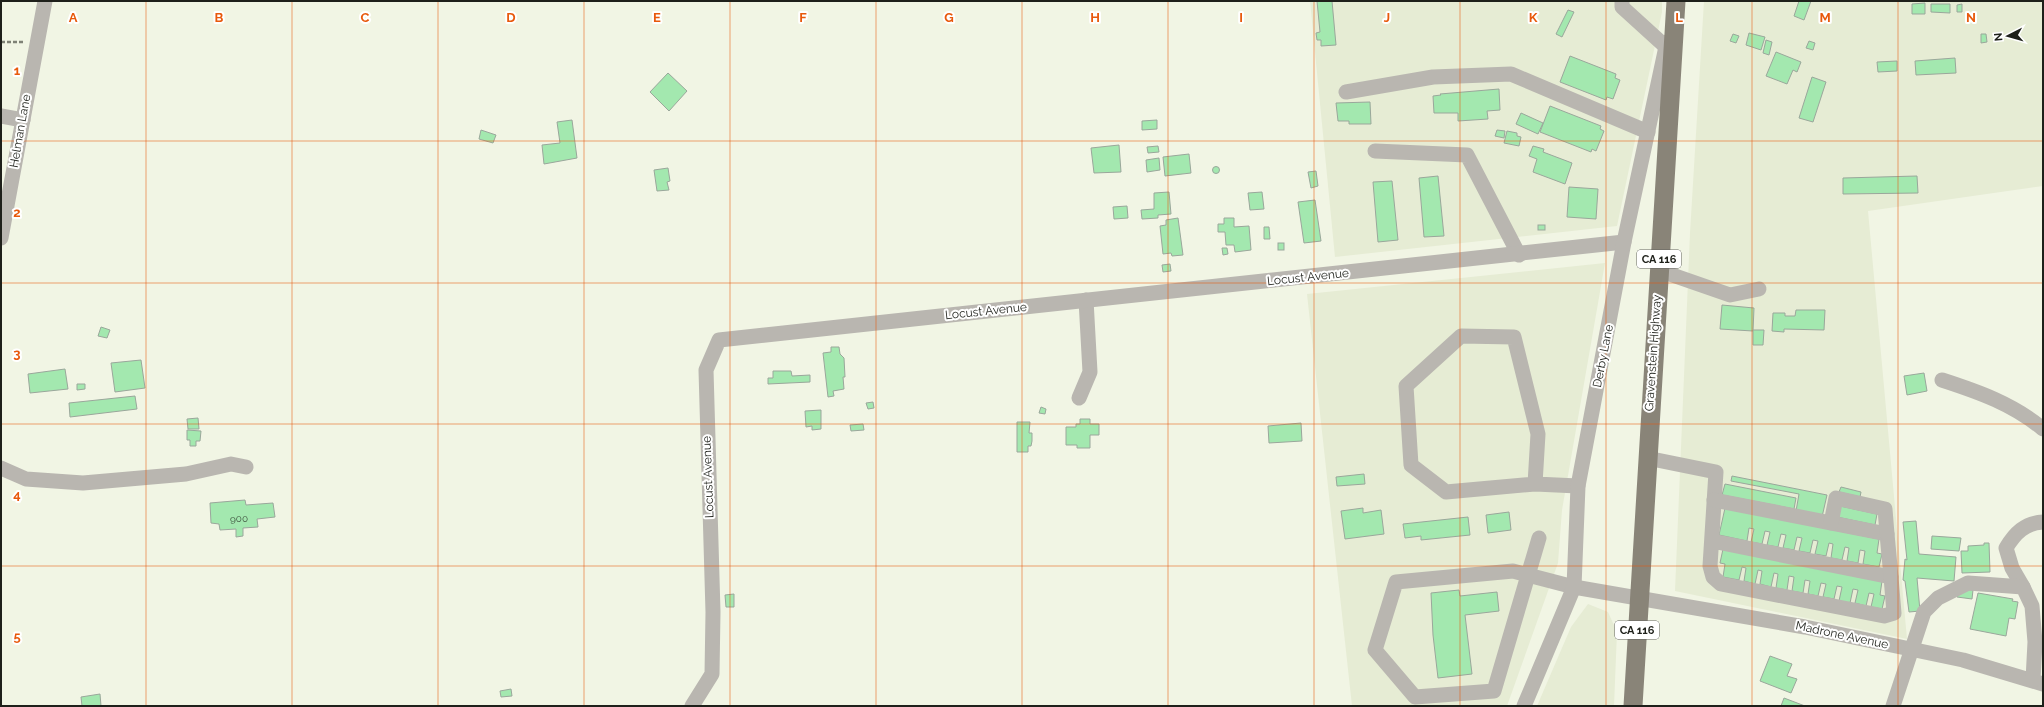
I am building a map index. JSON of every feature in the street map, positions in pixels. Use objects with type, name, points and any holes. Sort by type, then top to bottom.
[{"type":"main road","name":"Gravenstein Highway","points":[[1637,704],[1638,599],[1675,1]]},
{"type":"street","name":"Helman Lane","points":[[1,238],[4,205],[23,120],[45,1]]},
{"type":"street","points":[[1622,1],[1622,7],[1666,47]]},
{"type":"street","name":"Derby Lane","points":[[1524,706],[1574,587],[1578,486],[1624,242],[1675,1]]},
{"type":"street","points":[[1346,92],[1433,77],[1510,74],[1648,132]]},
{"type":"street","points":[[1,116],[23,120]]},
{"type":"street","points":[[1374,151],[1467,155],[1519,255]]},
{"type":"street","name":"Locust Avenue","points":[[692,706],[712,674],[714,612],[706,370],[719,340],[1519,255],[1624,242]]},
{"type":"street","points":[[1658,270],[1730,295],[1759,289]]},
{"type":"street","points":[[1079,398],[1090,372],[1086,300]]},
{"type":"street","points":[[1535,484],[1538,434],[1514,337],[1461,336],[1406,386],[1411,465],[1446,492],[1535,484],[1578,486]]},
{"type":"street","points":[[1942,380],[1990,396],[2024,414],[2043,429]]},
{"type":"street","points":[[1647,458],[1716,472],[1710,566],[1713,577],[1721,584],[1884,616],[1894,613],[1885,509],[1836,498],[1831,523]]},
{"type":"street","points":[[1,468],[26,479],[83,483],[186,474],[231,464],[246,467]]},
{"type":"street","points":[[1714,500],[1887,534]]},
{"type":"street","points":[[2038,682],[2032,606],[2012,568],[2006,548],[2013,537],[2022,529],[2034,522],[2043,522]]},
{"type":"street","points":[[1528,574],[1513,571],[1396,582],[1375,650],[1415,696],[1494,691],[1539,538]]},
{"type":"street","points":[[1712,541],[1891,577]]},
{"type":"street","name":"Madrone Avenue","points":[[1528,574],[1574,587],[1805,627],[1963,660],[2038,682]]},
{"type":"street","points":[[1893,706],[1924,612],[1938,598],[1968,583],[2023,587]]},
{"type":"street","points":[[1805,627],[1810,602]]},
{"type":"path","points":[[1,42],[36,44]]},
{"type":"shaded area","points":[[1310,1],[1662,1],[1662,12],[1617,226],[1335,257]]},
{"type":"shaded area","points":[[1704,1],[2043,1],[2043,186],[1868,211],[1907,639],[1675,591],[1690,233]]},
{"type":"shaded area","points":[[1605,263],[1562,510],[1558,563],[1507,706],[1352,706],[1307,294]]},
{"type":"shaded area","points":[[1588,604],[1608,612],[1617,632],[1614,706],[1537,706],[1571,627]]},
{"type":"building","points":[[1317,1],[1332,1],[1336,45],[1321,46],[1321,40],[1317,40],[1316,33],[1320,32]]},
{"type":"building","points":[[1799,1],[1811,1],[1804,20],[1794,16]]},
{"type":"building","points":[[1925,3],[1925,14],[1912,14],[1912,4]]},
{"type":"building","points":[[1931,4],[1950,4],[1950,13],[1931,12]]},
{"type":"building","points":[[1962,4],[1962,12],[1957,12],[1957,5]]},
{"type":"building","points":[[1568,10],[1574,12],[1562,37],[1556,34]]},
{"type":"building","points":[[1749,33],[1765,37],[1761,50],[1746,45]]},
{"type":"building","points":[[1733,34],[1739,36],[1736,43],[1730,41]]},
{"type":"building","points":[[1981,34],[1986,34],[1987,42],[1981,43]]},
{"type":"building","points":[[1766,40],[1772,42],[1769,55],[1763,53]]},
{"type":"building","points":[[1809,41],[1815,43],[1813,50],[1806,48]]},
{"type":"building","points":[[1776,52],[1801,62],[1797,72],[1793,70],[1787,84],[1766,76]]},
{"type":"building","points":[[1570,56],[1616,74],[1615,78],[1620,80],[1613,99],[1607,97],[1606,100],[1560,82]]},
{"type":"building","points":[[1955,58],[1956,73],[1916,75],[1915,61]]},
{"type":"building","points":[[1897,61],[1897,71],[1878,72],[1877,62]]},
{"type":"building","points":[[668,73],[687,91],[669,111],[650,92]]},
{"type":"building","points":[[1812,77],[1826,82],[1813,122],[1799,118]]},
{"type":"building","points":[[1499,89],[1500,110],[1487,111],[1488,119],[1458,121],[1458,113],[1434,113],[1433,96],[1441,95],[1440,94]]},
{"type":"building","points":[[1370,102],[1371,124],[1349,124],[1349,121],[1338,121],[1336,103]]},
{"type":"building","points":[[1550,106],[1601,126],[1600,129],[1604,131],[1596,151],[1592,149],[1591,152],[1540,132]]},
{"type":"building","points":[[1521,113],[1543,123],[1538,134],[1516,124]]},
{"type":"building","points":[[572,120],[577,158],[544,164],[542,145],[560,143],[557,122]]},
{"type":"building","points":[[1157,120],[1157,129],[1142,130],[1142,121]]},
{"type":"building","points":[[481,130],[496,135],[493,143],[479,139]]},
{"type":"building","points":[[1497,130],[1505,131],[1504,138],[1495,136]]},
{"type":"building","points":[[1507,131],[1517,133],[1517,136],[1521,137],[1519,146],[1504,143]]},
{"type":"building","points":[[1119,145],[1121,172],[1094,173],[1091,148]]},
{"type":"building","points":[[1158,146],[1159,152],[1148,153],[1147,147]]},
{"type":"building","points":[[1533,146],[1544,149],[1543,152],[1572,163],[1565,184],[1533,172],[1537,159],[1529,156]]},
{"type":"building","points":[[1189,154],[1191,173],[1165,176],[1163,157]]},
{"type":"building","points":[[1159,158],[1160,170],[1147,172],[1146,160]]},
{"type":"building","points":[[1216,167],[1219,170],[1216,173],[1213,170]]},
{"type":"building","points":[[668,168],[670,181],[667,182],[669,190],[657,191],[654,170]]},
{"type":"building","points":[[1316,171],[1318,186],[1311,188],[1308,172]]},
{"type":"building","points":[[1438,176],[1444,236],[1424,237],[1419,178]]},
{"type":"building","points":[[1917,176],[1918,193],[1843,194],[1843,178]]},
{"type":"building","points":[[1392,181],[1398,240],[1378,242],[1373,182]]},
{"type":"building","points":[[1569,187],[1598,189],[1596,219],[1567,217]]},
{"type":"building","points":[[1169,192],[1171,214],[1158,215],[1158,218],[1142,219],[1141,210],[1154,209],[1154,193]]},
{"type":"building","points":[[1262,192],[1264,209],[1250,210],[1248,193]]},
{"type":"building","points":[[1315,200],[1321,241],[1304,243],[1298,202]]},
{"type":"building","points":[[1127,206],[1128,218],[1114,219],[1113,207]]},
{"type":"building","points":[[1178,218],[1183,255],[1172,256],[1171,253],[1163,254],[1160,226],[1166,225],[1166,220]]},
{"type":"building","points":[[1224,218],[1234,218],[1234,227],[1249,226],[1251,250],[1235,252],[1234,245],[1226,245],[1225,232],[1218,232],[1218,224],[1224,224]]},
{"type":"building","points":[[1538,225],[1545,225],[1545,230],[1538,230]]},
{"type":"building","points":[[1264,227],[1269,227],[1270,239],[1264,239]]},
{"type":"building","points":[[1278,243],[1284,243],[1284,250],[1278,250]]},
{"type":"building","points":[[1222,248],[1227,248],[1228,254],[1223,255]]},
{"type":"building","points":[[1170,264],[1171,271],[1163,272],[1162,265]]},
{"type":"building","points":[[1722,305],[1754,308],[1753,331],[1720,329]]},
{"type":"building","points":[[1796,310],[1825,310],[1824,330],[1784,329],[1784,332],[1772,331],[1773,313],[1785,313],[1785,316],[1795,316]]},
{"type":"building","points":[[101,327],[110,330],[107,338],[98,336]]},
{"type":"building","points":[[1753,330],[1764,330],[1763,345],[1753,345]]},
{"type":"building","points":[[831,347],[839,347],[840,354],[844,358],[845,377],[843,377],[844,389],[833,391],[834,396],[828,397],[823,353],[831,352]]},
{"type":"building","points":[[141,360],[145,388],[115,392],[111,363]]},
{"type":"building","points":[[65,369],[68,389],[30,393],[28,374]]},
{"type":"building","points":[[773,371],[791,371],[792,376],[810,375],[810,382],[768,384],[768,378],[773,378]]},
{"type":"building","points":[[1924,373],[1927,391],[1907,395],[1904,376]]},
{"type":"building","points":[[77,384],[85,384],[85,389],[77,390]]},
{"type":"building","points":[[135,396],[137,409],[70,417],[69,403]]},
{"type":"building","points":[[873,402],[874,408],[868,409],[866,403]]},
{"type":"building","points":[[1041,407],[1046,409],[1045,414],[1039,413]]},
{"type":"building","points":[[821,410],[821,429],[812,430],[812,426],[806,427],[805,411]]},
{"type":"building","points":[[198,418],[199,429],[188,429],[187,419]]},
{"type":"building","points":[[1080,419],[1090,419],[1090,424],[1099,424],[1099,435],[1090,435],[1090,448],[1077,448],[1077,445],[1066,445],[1066,427],[1076,427],[1076,424],[1080,424]]},
{"type":"building","points":[[1017,422],[1030,422],[1029,433],[1032,433],[1032,441],[1031,446],[1028,446],[1028,452],[1017,452]]},
{"type":"building","points":[[1301,423],[1302,441],[1269,443],[1268,426]]},
{"type":"building","points":[[863,424],[864,430],[851,431],[850,425]]},
{"type":"building","points":[[187,430],[201,431],[200,441],[196,441],[196,446],[190,446],[190,440],[187,440]]},
{"type":"building","points":[[1364,474],[1365,484],[1337,486],[1336,477]]},
{"type":"building","points":[[1732,476],[1827,495],[1822,517],[1796,511],[1799,494],[1731,481]]},
{"type":"building","points":[[1725,484],[1796,498],[1794,509],[1722,495]]},
{"type":"building","points":[[1841,487],[1861,492],[1860,497],[1839,492]]},
{"type":"building","points":[[245,500],[246,505],[273,503],[275,517],[257,519],[258,527],[243,528],[243,536],[236,537],[236,529],[220,530],[219,524],[211,523],[210,503]]},
{"type":"building","points":[[1840,506],[1877,514],[1875,525],[1837,517]]},
{"type":"building","points":[[1363,508],[1363,513],[1381,510],[1384,534],[1345,539],[1341,511]]},
{"type":"building","points":[[1725,508],[1879,539],[1877,553],[1882,554],[1879,567],[1863,564],[1865,551],[1860,550],[1858,563],[1847,561],[1849,548],[1845,547],[1842,560],[1831,558],[1833,544],[1829,543],[1826,556],[1815,554],[1818,541],[1813,540],[1810,553],[1799,551],[1802,538],[1797,537],[1794,550],[1783,548],[1786,535],[1781,534],[1778,547],[1767,545],[1770,532],[1765,531],[1762,544],[1751,542],[1754,529],[1749,528],[1747,541],[1719,535]]},
{"type":"building","points":[[1509,512],[1511,530],[1488,533],[1486,515]]},
{"type":"building","points":[[1468,517],[1470,535],[1421,540],[1421,536],[1405,538],[1403,524]]},
{"type":"building","points":[[1916,521],[1919,554],[1956,557],[1954,581],[1917,578],[1920,611],[1909,612],[1905,581],[1903,580],[1905,559],[1907,560],[1903,522]]},
{"type":"building","points":[[1932,536],[1961,538],[1959,551],[1931,549]]},
{"type":"building","points":[[1984,543],[1989,543],[1990,572],[1962,573],[1961,551],[1968,551],[1968,546],[1984,545]]},
{"type":"building","points":[[1723,549],[1882,581],[1880,595],[1885,596],[1882,609],[1871,607],[1874,594],[1869,593],[1866,606],[1855,603],[1858,590],[1853,589],[1850,603],[1839,601],[1842,587],[1837,586],[1834,599],[1823,597],[1826,584],[1821,583],[1818,596],[1808,594],[1810,581],[1805,580],[1803,593],[1792,591],[1794,577],[1789,576],[1787,590],[1776,588],[1778,574],[1774,573],[1771,587],[1760,584],[1762,571],[1758,570],[1755,584],[1744,581],[1746,568],[1742,567],[1739,580],[1723,577],[1725,564],[1720,563]]},
{"type":"building","points":[[1958,589],[1973,590],[1972,599],[1957,597]]},
{"type":"building","points":[[1459,590],[1460,596],[1497,592],[1499,611],[1465,615],[1472,674],[1438,678],[1433,635],[1431,593]]},
{"type":"building","points":[[1978,593],[2013,599],[2012,601],[2018,602],[2015,619],[2009,618],[2006,636],[1970,629]]},
{"type":"building","points":[[734,594],[734,607],[726,607],[725,595]]},
{"type":"building","points":[[1770,656],[1792,664],[1787,676],[1797,679],[1791,693],[1760,681]]},
{"type":"building","points":[[511,689],[512,696],[501,697],[500,691]]},
{"type":"building","points":[[100,694],[101,706],[82,706],[81,697]]},
{"type":"building","points":[[1784,698],[1805,706],[1781,706]]}]
